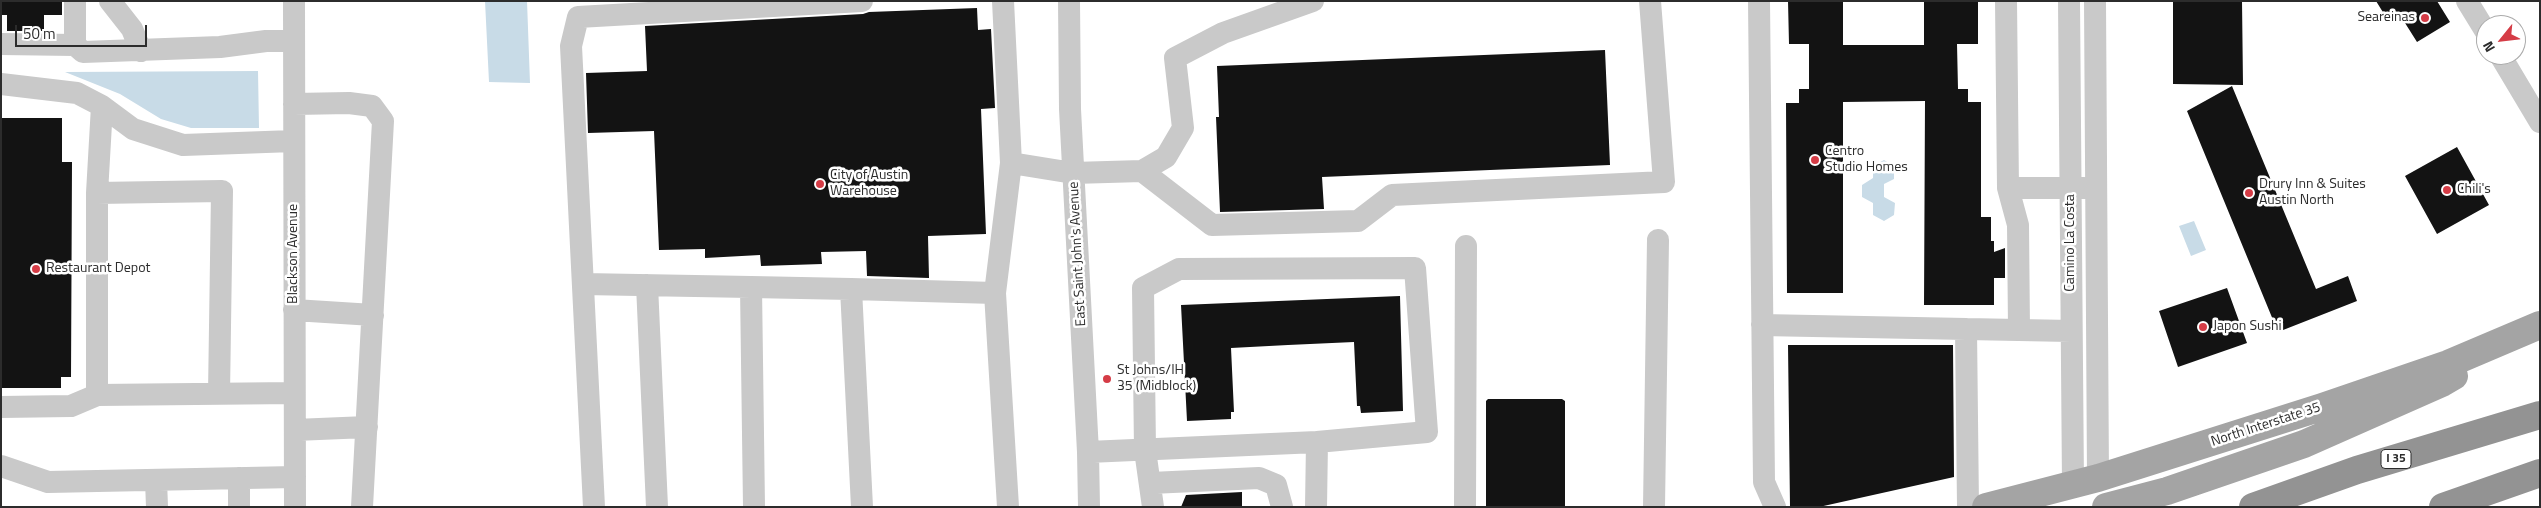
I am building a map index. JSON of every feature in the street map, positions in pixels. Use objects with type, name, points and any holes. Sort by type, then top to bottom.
[{"type":"highway","name":"I 35","points":[[2253,507],[2357,470],[2540,415]]},
{"type":"highway","points":[[2444,507],[2540,474]]},
{"type":"main road","name":"North Interstate 35","points":[[1986,507],[2085,482],[2448,364],[2528,330]]},
{"type":"main road","points":[[2106,507],[2167,491],[2304,444],[2442,383],[2528,330]]},
{"type":"street","points":[[75,1],[75,45]]},
{"type":"street","points":[[110,1],[132,29],[141,51]]},
{"type":"street","name":"Blackson Avenue","points":[[294,1],[295,507]]},
{"type":"street","points":[[594,507],[570,46],[578,17],[862,1]]},
{"type":"street","points":[[1003,1],[1011,163],[995,293],[1008,507]]},
{"type":"street","name":"East Saint John's Avenue","points":[[1069,1],[1070,109],[1088,452],[1089,507]]},
{"type":"street","points":[[1011,163],[1073,173],[1142,171],[1166,157],[1183,128],[1175,58],[1223,33],[1313,1]]},
{"type":"street","points":[[1142,171],[1212,225],[1358,221],[1392,194],[1664,182],[1650,1]]},
{"type":"street","points":[[1759,1],[1764,482],[1775,507]]},
{"type":"street","points":[[2006,1],[2008,188],[2018,225],[2019,330]]},
{"type":"street","name":"Camino La Costa","points":[[2069,1],[2072,331],[2085,482]]},
{"type":"street","name":"Camino La Costa","points":[[2085,482],[2096,188],[2095,1]]},
{"type":"street","points":[[2467,1],[2476,16]]},
{"type":"street","points":[[1,44],[75,45],[83,52],[141,51],[294,41]]},
{"type":"street","points":[[2506,65],[2540,122]]},
{"type":"street","points":[[1,84],[77,93],[102,106],[133,129],[184,145],[293,141]]},
{"type":"street","points":[[294,104],[349,103],[372,106],[384,121],[362,507]]},
{"type":"street","points":[[97,395],[97,193],[102,106]]},
{"type":"street","points":[[2008,188],[2096,188]]},
{"type":"street","points":[[97,193],[222,191],[219,394]]},
{"type":"street","points":[[1654,507],[1658,240]]},
{"type":"street","points":[[1465,507],[1466,246]]},
{"type":"street","points":[[1088,452],[1145,450],[1317,442],[1427,432],[1415,268],[1179,269],[1143,288],[1145,450],[1153,507]]},
{"type":"street","points":[[583,284],[995,293]]},
{"type":"street","points":[[647,285],[657,507]]},
{"type":"street","points":[[751,288],[754,507]]},
{"type":"street","points":[[851,289],[862,507]]},
{"type":"street","points":[[294,310],[373,315]]},
{"type":"street","points":[[1762,325],[2072,331]]},
{"type":"street","points":[[1966,329],[1968,507]]},
{"type":"street","points":[[1,407],[71,406],[97,395],[294,393]]},
{"type":"street","points":[[295,430],[367,427]]},
{"type":"street","points":[[1316,507],[1317,442]]},
{"type":"street","points":[[1,466],[48,482],[295,477]]},
{"type":"street","points":[[239,478],[239,507]]},
{"type":"street","points":[[1151,483],[1259,478],[1276,485],[1282,507]]},
{"type":"street","points":[[156,480],[157,507]]},
{"type":"water","points":[[485,1],[527,1],[530,83],[489,82]]},
{"type":"water","points":[[258,71],[259,128],[191,128],[161,119],[120,94],[65,72]]},
{"type":"water","points":[[1884,160],[1894,166],[1894,179],[1884,184],[1884,197],[1895,203],[1894,215],[1884,221],[1873,215],[1873,203],[1862,197],[1862,185],[1873,178],[1873,166]]},
{"type":"water","points":[[2194,221],[2206,250],[2191,256],[2179,226]]},
{"type":"building","points":[[1,1],[62,1],[62,15],[44,15],[44,31],[7,31],[7,15],[1,15]]},
{"type":"building","name":"Centro Studio Homes","points":[[1788,1],[1843,1],[1843,45],[1924,45],[1924,1],[1978,1],[1978,44],[1957,44],[1958,89],[1968,89],[1968,102],[1981,102],[1981,217],[1991,217],[1991,241],[1994,241],[1994,252],[2005,248],[2005,278],[1994,278],[1994,305],[1924,305],[1925,101],[1843,102],[1843,293],[1787,293],[1786,103],[1799,103],[1799,89],[1809,89],[1809,44],[1789,44]]},
{"type":"building","points":[[2173,1],[2242,1],[2243,85],[2173,84]]},
{"type":"building","name":"Seareinas","points":[[2376,1],[2437,1],[2450,22],[2417,42],[2400,15],[2389,22]]},
{"type":"building","name":"City of Austin Warehouse","points":[[977,8],[978,30],[991,29],[995,108],[981,109],[986,234],[928,236],[929,278],[867,276],[866,251],[821,252],[822,264],[761,266],[760,255],[705,258],[705,249],[659,250],[654,131],[588,133],[586,73],[647,71],[645,26],[863,14],[869,12]]},
{"type":"building","points":[[1605,50],[1610,165],[1322,177],[1324,209],[1220,212],[1216,117],[1219,117],[1217,66]]},
{"type":"building","name":"Drury Inn & Suites Austin North","points":[[2232,86],[2316,289],[2348,276],[2357,301],[2278,332],[2187,111]]},
{"type":"building","name":"Restaurant Depot","points":[[1,118],[62,118],[62,162],[72,162],[71,377],[61,377],[61,388],[1,388]]},
{"type":"building","name":"Chili's","points":[[2457,147],[2489,205],[2437,234],[2405,176]]},
{"type":"building","name":"Japon Sushi","points":[[2227,288],[2247,343],[2178,367],[2159,311]]},
{"type":"building","points":[[1400,296],[1403,411],[1361,413],[1360,406],[1357,406],[1354,342],[1288,345],[1231,348],[1234,412],[1231,412],[1231,419],[1187,421],[1181,305]]},
{"type":"building","points":[[1788,345],[1953,345],[1954,477],[1819,507],[1790,507]]},
{"type":"building","points":[[1488,399],[1562,399],[1565,401],[1565,507],[1486,507],[1486,401]]},
{"type":"building","points":[[1242,492],[1242,506],[1181,507],[1186,495]]},
{"type":"place","name":"Seareinas","points":[[2425,18]]},
{"type":"place","name":"Centro Studio Homes","points":[[1815,160]]},
{"type":"place","name":"City of Austin Warehouse","points":[[820,184]]},
{"type":"place","name":"Chili's","points":[[2447,190]]},
{"type":"place","name":"Drury Inn & Suites Austin North","points":[[2249,193]]},
{"type":"place","name":"Restaurant Depot","points":[[36,269]]},
{"type":"place","name":"Japon Sushi","points":[[2203,327]]},
{"type":"place","name":"St Johns/IH 35 (Midblock)","points":[[1107,379]]}]
